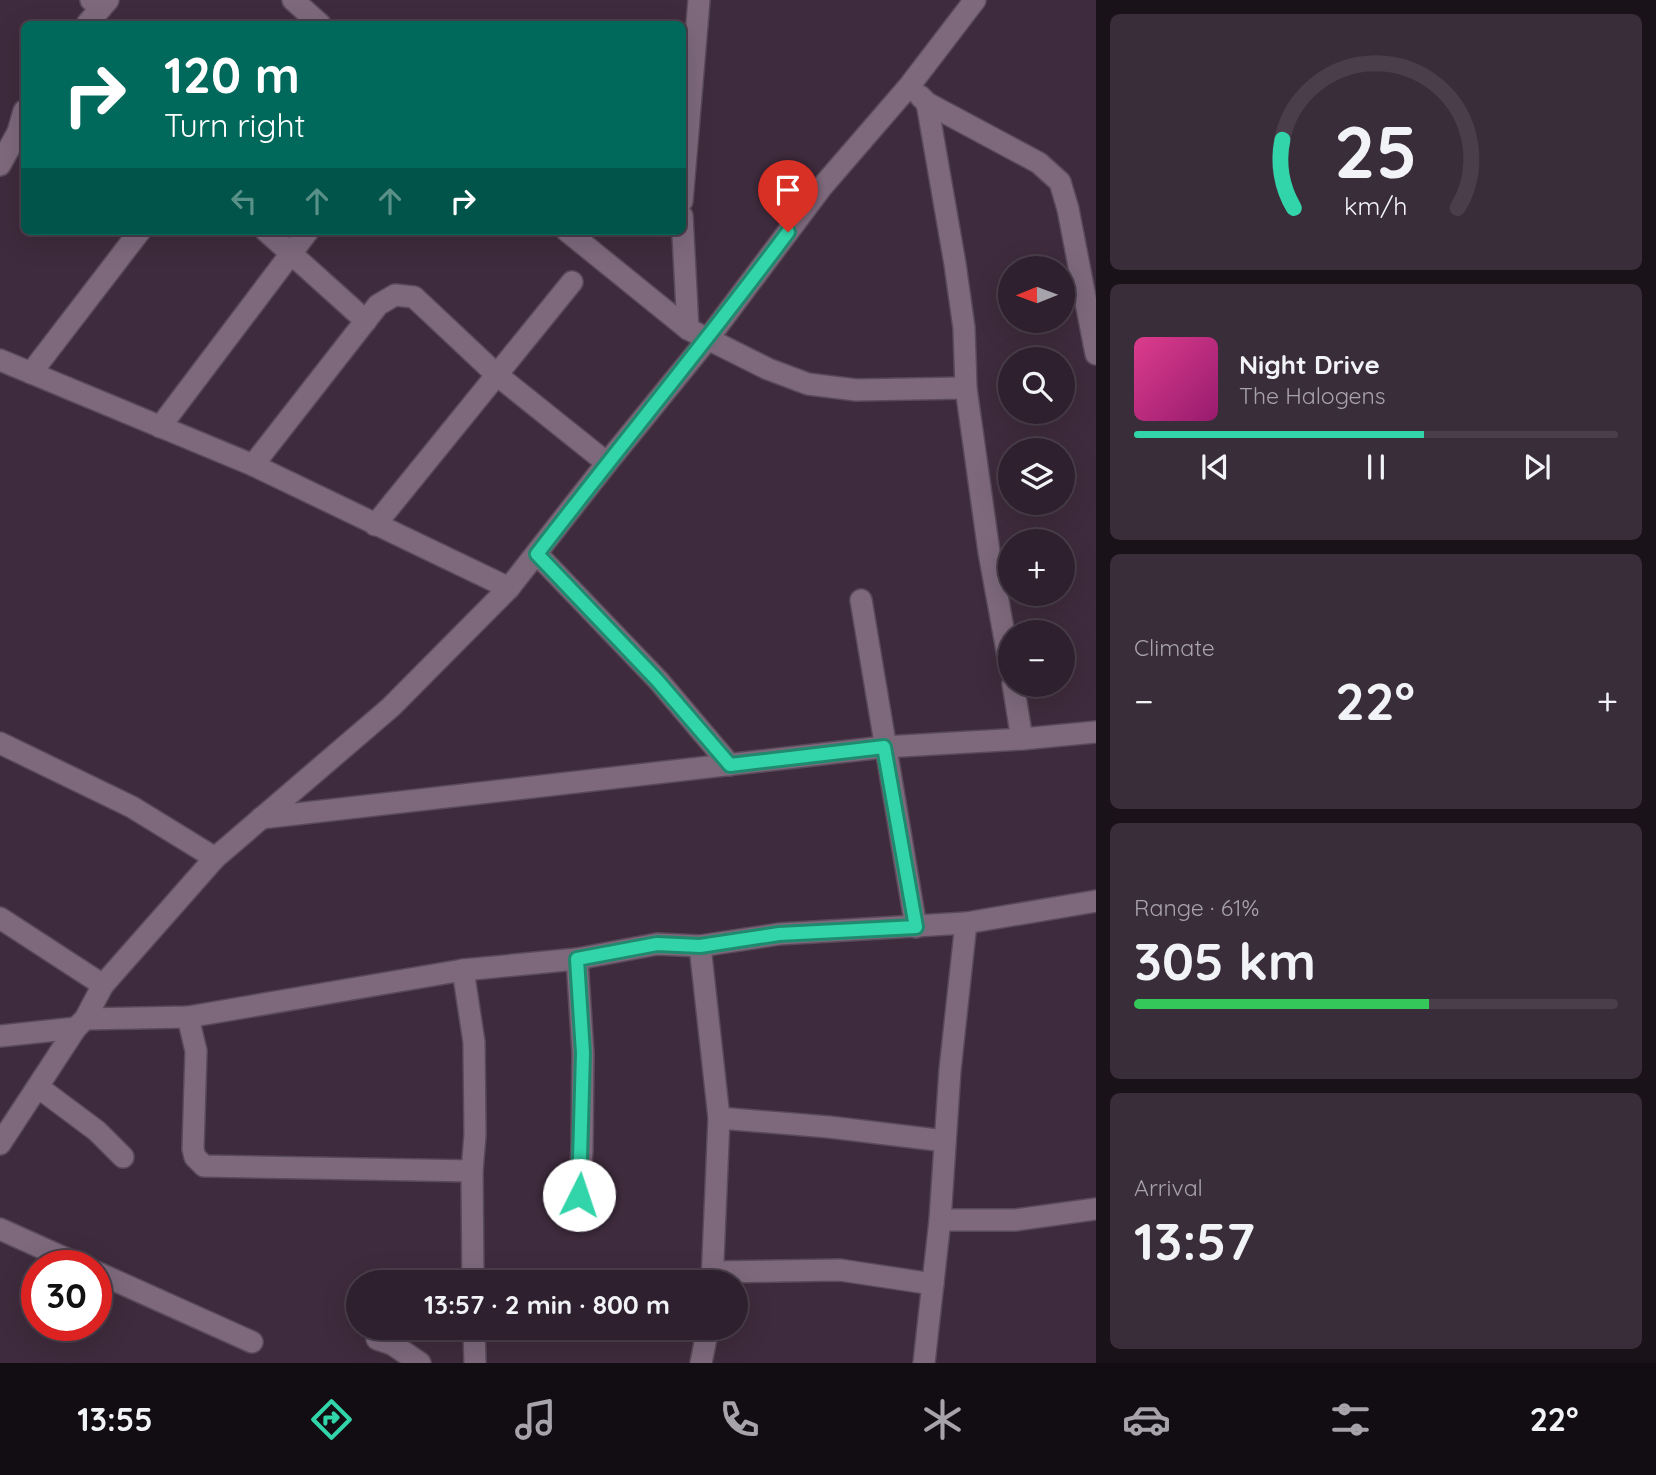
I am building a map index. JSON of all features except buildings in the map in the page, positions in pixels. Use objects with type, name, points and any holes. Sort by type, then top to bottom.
[{"type":"street","points":[[686,154],[699,0]]},
{"type":"street","points":[[0,1144],[81,1023],[103,985],[215,858],[391,707],[509,588],[707,340],[821,188],[910,85],[975,0]]},
{"type":"street","points":[[910,85],[927,103],[1039,163],[1060,182],[1068,209],[1096,354]]},
{"type":"street","points":[[927,103],[955,264],[964,328],[966,387],[1001,620]]},
{"type":"street","points":[[0,165],[21,122]]},
{"type":"street","points":[[31,373],[137,235]]},
{"type":"street","points":[[270,235],[366,321]]},
{"type":"street","points":[[160,427],[305,235]]},
{"type":"street","points":[[572,235],[688,329],[768,369],[808,384],[856,390],[966,387]]},
{"type":"street","points":[[683,235],[688,329]]},
{"type":"street","points":[[375,525],[572,282]]},
{"type":"street","points":[[253,465],[378,305],[395,295],[414,297],[497,375],[607,463]]},
{"type":"street","points":[[0,360],[253,465],[509,588]]},
{"type":"street","points":[[537,554],[657,680],[730,765]]},
{"type":"street","points":[[861,600],[916,927]]},
{"type":"street","points":[[1015,697],[1023,739]]},
{"type":"street","points":[[261,818],[884,747],[1096,732]]},
{"type":"street","points":[[0,743],[132,807],[215,858]]},
{"type":"street","points":[[0,1036],[81,1023],[188,1017],[463,970],[577,959],[657,944],[700,946],[779,934],[966,923],[1096,901]]},
{"type":"street","points":[[0,918],[103,985]]},
{"type":"street","points":[[923,1363],[940,1220],[950,1070],[966,923]]},
{"type":"street","points":[[700,946],[719,1118],[712,1270]]},
{"type":"street","points":[[577,959],[583,1053],[578,1210]]},
{"type":"street","points":[[463,970],[474,1042],[473,1270]]},
{"type":"street","points":[[188,1017],[197,1051],[193,1149],[195,1157],[204,1166],[472,1171]]},
{"type":"street","points":[[38,1087],[97,1131],[123,1157]]},
{"type":"street","points":[[719,1118],[829,1127],[945,1141]]},
{"type":"street","points":[[940,1220],[1015,1220],[1096,1209]]},
{"type":"street","points":[[0,1229],[47,1250]]},
{"type":"street","points":[[748,1275],[840,1270],[933,1284]]},
{"type":"street","points":[[112,1279],[252,1342]]},
{"type":"street","points":[[380,1340],[392,1344],[419,1363]]},
{"type":"street","points":[[474,1340],[475,1363]]},
{"type":"street","points":[[701,1363],[706,1340]]},
{"type":"route","points":[[579,1195],[583,1053],[577,959],[657,944],[700,946],[779,934],[916,927],[884,747],[730,765],[657,680],[537,554],[707,340],[788,232]]}]
